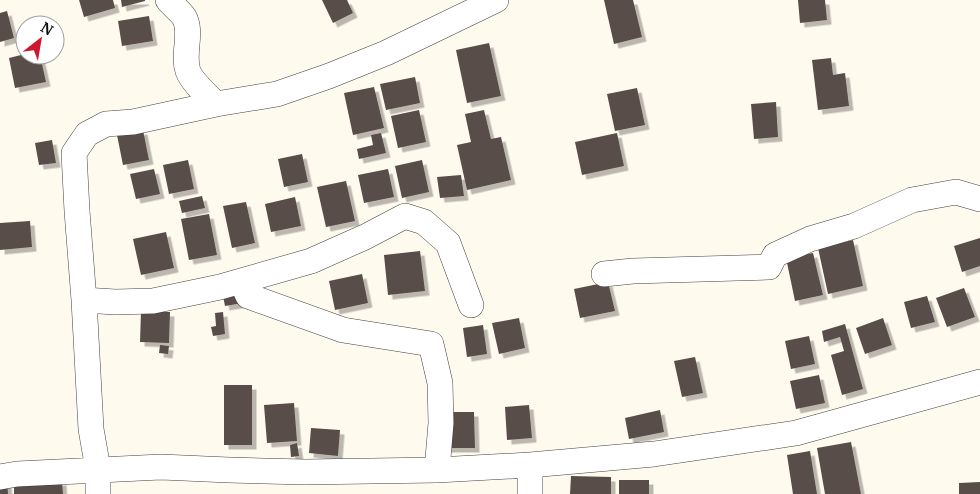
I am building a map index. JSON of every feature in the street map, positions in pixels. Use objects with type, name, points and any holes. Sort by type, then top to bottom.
[{"type":"street","points":[[168,0],[184,16],[187,26],[185,57],[188,72],[216,104]]},
{"type":"street","points":[[98,494],[98,469],[92,429],[74,153],[87,134],[106,124],[133,122],[216,104],[277,94],[386,53],[496,0]]},
{"type":"street","points":[[604,274],[633,271],[769,267],[775,255],[810,239],[854,226],[912,200],[956,192],[980,199]]},
{"type":"street","points":[[84,300],[115,302],[153,301],[220,287],[311,260],[365,237],[405,216],[424,222],[448,243],[471,305]]},
{"type":"street","points":[[241,281],[248,296],[343,330],[431,344],[440,383],[441,423],[437,470]]},
{"type":"street","points":[[0,477],[17,474],[161,467],[305,472],[437,470],[530,465],[654,454],[796,433],[980,382]]},
{"type":"street","points":[[530,465],[530,494]]},
{"type":"building","points":[[79,0],[113,0],[115,8],[84,17]]},
{"type":"building","points":[[121,0],[145,0],[145,1],[122,7]]},
{"type":"building","points":[[322,0],[347,0],[353,13],[333,23]]},
{"type":"building","points":[[604,0],[633,0],[642,37],[614,44]]},
{"type":"building","points":[[798,0],[825,0],[827,20],[800,23]]},
{"type":"building","points":[[7,11],[14,38],[0,42],[0,13]]},
{"type":"building","points":[[149,16],[153,41],[122,46],[118,21]]},
{"type":"building","points":[[489,43],[501,96],[467,103],[456,50]]},
{"type":"building","points":[[15,56],[15,65],[42,65],[46,82],[15,88],[9,58]]},
{"type":"building","points":[[831,58],[833,75],[845,73],[849,106],[818,110],[812,60]]},
{"type":"building","points":[[415,77],[420,103],[386,110],[380,84]]},
{"type":"building","points":[[374,87],[384,128],[353,135],[344,93]]},
{"type":"building","points":[[637,88],[645,125],[615,131],[607,94]]},
{"type":"building","points":[[776,102],[778,137],[754,139],[751,104]]},
{"type":"building","points":[[419,110],[426,142],[398,148],[391,116]]},
{"type":"building","points":[[484,110],[491,139],[501,137],[511,180],[467,190],[457,145],[471,142],[465,114]]},
{"type":"building","points":[[143,130],[149,160],[123,165],[117,135]]},
{"type":"building","points":[[381,133],[386,153],[359,159],[357,149],[373,145],[371,135]]},
{"type":"building","points":[[617,133],[624,166],[582,175],[575,142]]},
{"type":"building","points":[[52,140],[56,163],[39,165],[35,143]]},
{"type":"building","points":[[302,154],[308,182],[284,187],[278,159]]},
{"type":"building","points":[[188,160],[194,189],[169,194],[163,165]]},
{"type":"building","points":[[422,160],[429,192],[402,198],[395,166]]},
{"type":"building","points":[[154,169],[160,194],[136,199],[130,174]]},
{"type":"building","points":[[388,169],[394,197],[364,203],[358,175]]},
{"type":"building","points":[[461,175],[464,196],[440,198],[437,177]]},
{"type":"building","points":[[346,181],[355,221],[326,227],[317,187]]},
{"type":"building","points":[[202,196],[205,208],[182,213],[179,201]]},
{"type":"building","points":[[295,197],[301,226],[271,232],[265,204]]},
{"type":"building","points":[[246,202],[255,243],[232,248],[223,206]]},
{"type":"building","points":[[209,214],[217,255],[189,260],[181,219]]},
{"type":"building","points":[[30,221],[32,247],[0,250],[0,223]]},
{"type":"building","points":[[166,232],[174,268],[141,275],[133,239]]},
{"type":"building","points":[[980,238],[980,266],[962,272],[954,246]]},
{"type":"building","points":[[853,240],[863,286],[828,294],[818,248]]},
{"type":"building","points":[[420,251],[425,291],[388,295],[384,255]]},
{"type":"building","points":[[813,253],[823,295],[795,301],[786,258]]},
{"type":"building","points":[[362,274],[368,303],[335,310],[329,281]]},
{"type":"building","points":[[608,282],[615,311],[580,318],[574,289]]},
{"type":"building","points":[[240,287],[243,303],[225,306],[222,291]]},
{"type":"building","points":[[964,288],[975,317],[947,327],[936,298]]},
{"type":"building","points":[[927,296],[935,322],[911,328],[904,302]]},
{"type":"building","points":[[141,311],[170,312],[169,343],[140,342]]},
{"type":"building","points":[[223,312],[225,334],[213,336],[211,327],[216,326],[215,313]]},
{"type":"building","points":[[519,318],[525,348],[499,354],[492,323]]},
{"type":"building","points":[[883,318],[892,345],[865,354],[856,328]]},
{"type":"building","points":[[845,324],[863,389],[842,395],[831,355],[844,351],[840,337],[824,342],[822,331]]},
{"type":"building","points":[[483,325],[487,354],[467,357],[463,328]]},
{"type":"building","points":[[809,336],[815,364],[791,369],[785,341]]},
{"type":"building","points":[[160,345],[169,346],[168,354],[159,353]]},
{"type":"building","points":[[695,357],[703,393],[682,397],[674,361]]},
{"type":"building","points":[[819,375],[825,403],[796,409],[790,381]]},
{"type":"building","points":[[224,385],[252,385],[252,445],[224,445]]},
{"type":"building","points":[[294,403],[297,441],[267,443],[264,405]]},
{"type":"building","points":[[529,405],[532,438],[507,440],[505,407]]},
{"type":"building","points":[[660,410],[664,432],[629,439],[625,418]]},
{"type":"building","points":[[446,412],[474,412],[475,448],[446,448]]},
{"type":"building","points":[[311,428],[340,430],[338,456],[309,453]]},
{"type":"building","points":[[851,442],[861,494],[825,494],[817,448]]},
{"type":"building","points":[[297,443],[299,456],[291,457],[290,445]]},
{"type":"building","points":[[810,451],[817,494],[793,494],[787,455]]},
{"type":"building","points":[[571,476],[611,477],[611,494],[570,494]]},
{"type":"building","points":[[0,479],[7,479],[8,494],[0,494]]},
{"type":"building","points":[[619,480],[649,480],[649,494],[619,494]]},
{"type":"building","points":[[14,481],[62,481],[63,494],[14,494]]},
{"type":"building","points":[[980,482],[980,494],[959,494],[959,483]]}]
